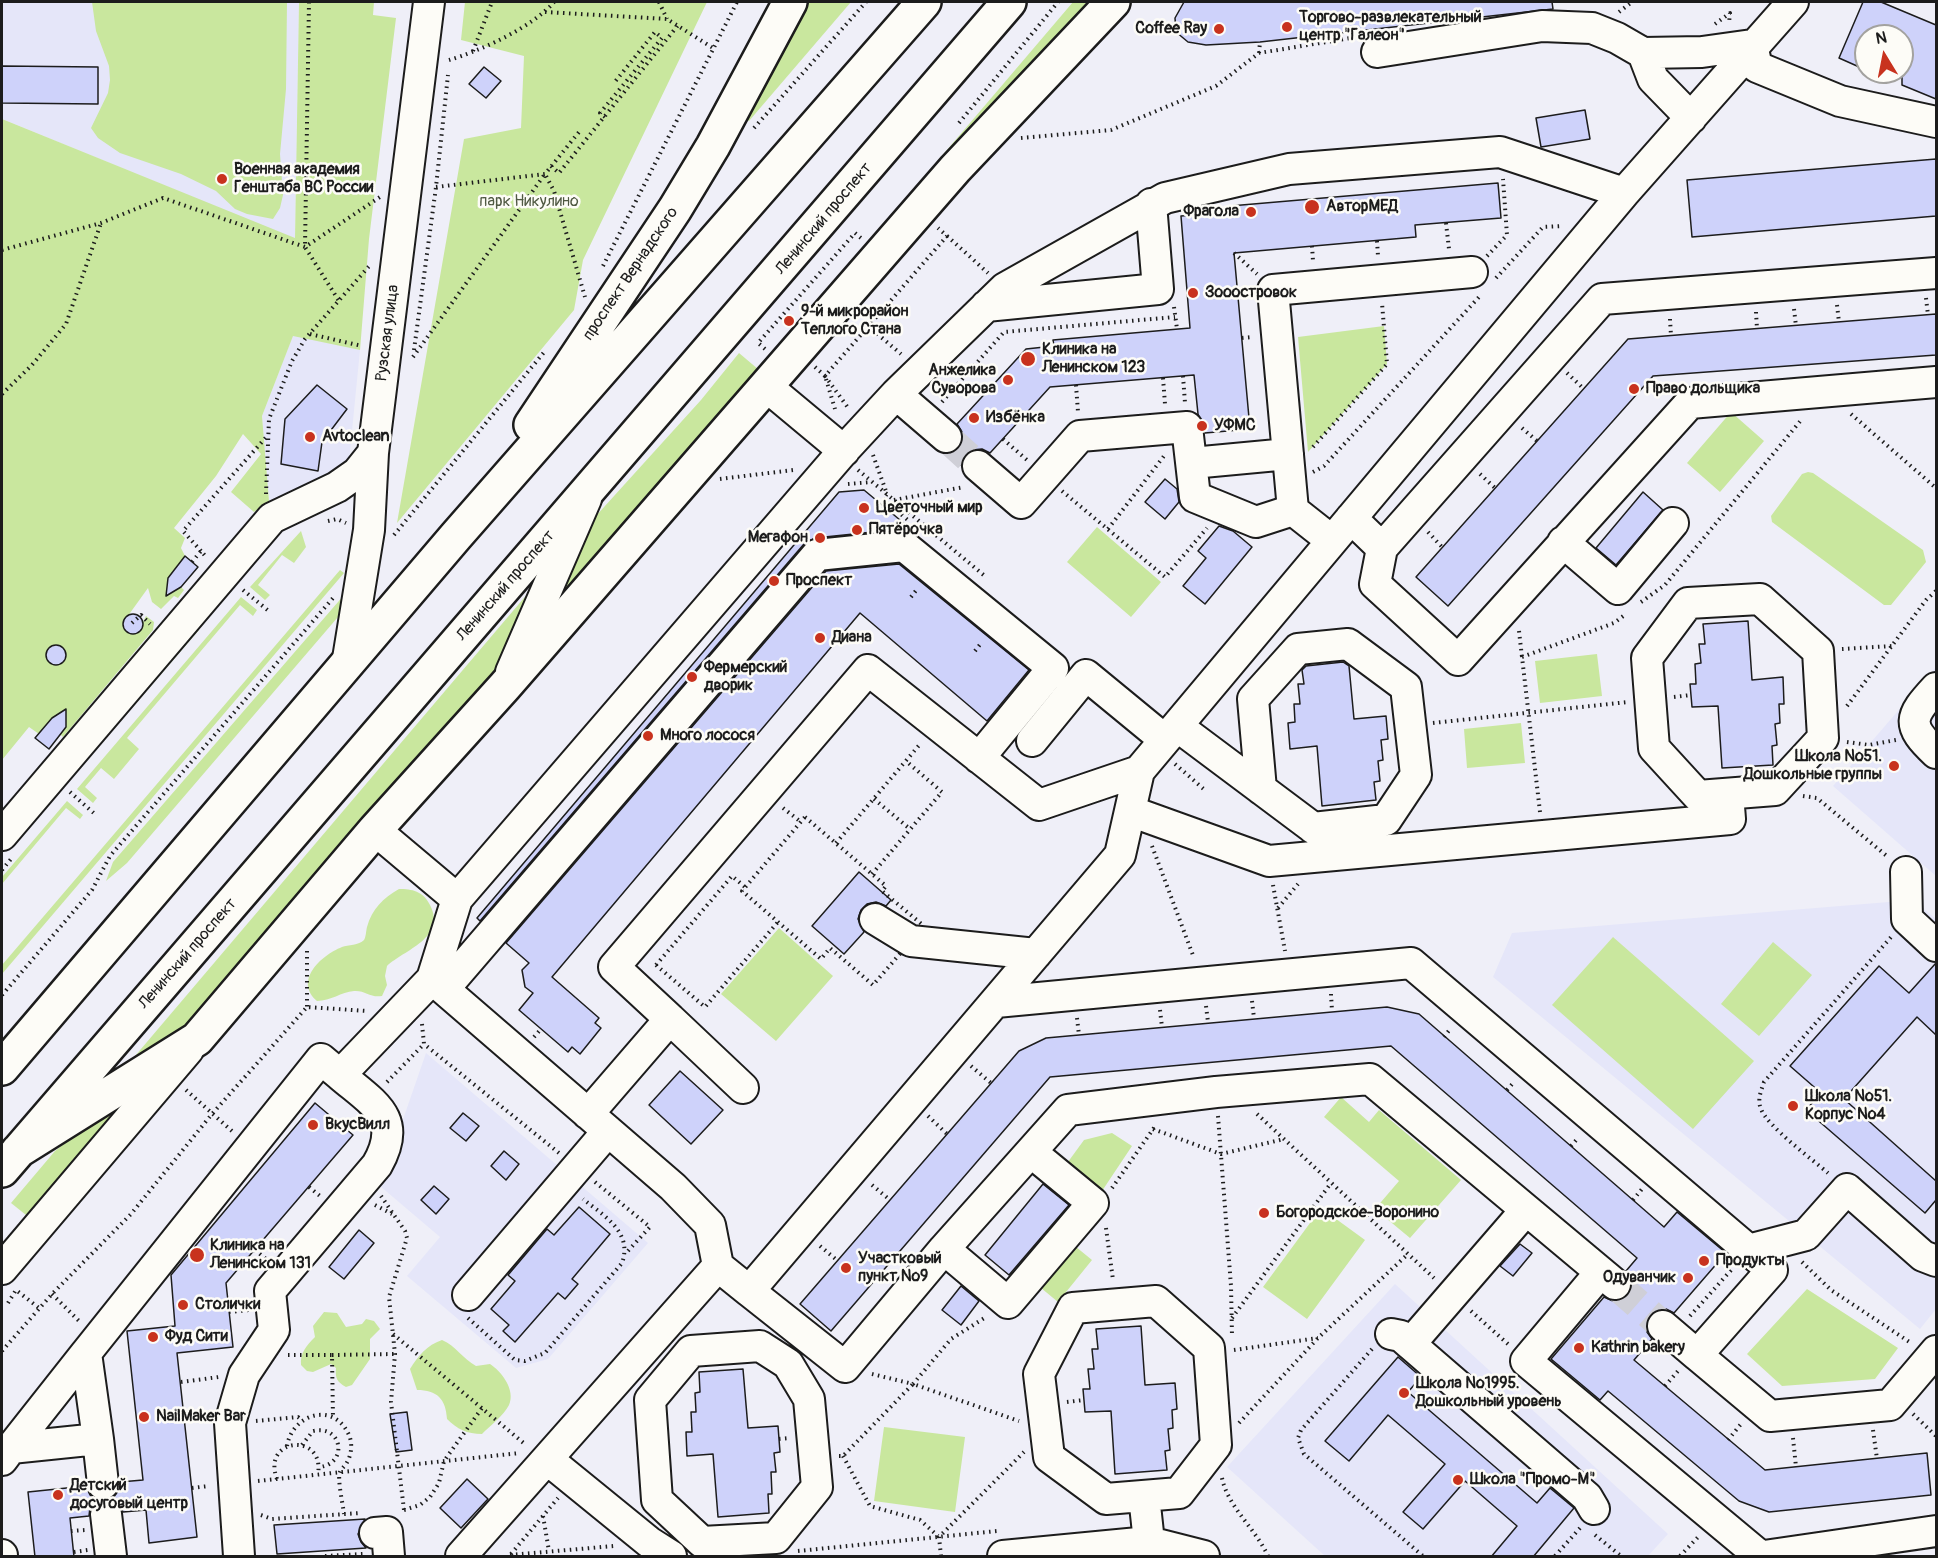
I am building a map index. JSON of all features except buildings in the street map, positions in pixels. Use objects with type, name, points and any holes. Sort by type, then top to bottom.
[{"type":"main road","name":"проспект Вернадского","points":[[456,536],[675,209],[713,146],[790,2]]},
{"type":"main road","points":[[2,1068],[456,536],[924,2]]},
{"type":"main road","name":"Ленинский проспект","points":[[10,1161],[1010,2]]},
{"type":"main road","points":[[10,1161],[197,1039],[375,830],[505,686],[769,371],[1113,2]]},
{"type":"street","name":"Рузская улица","points":[[347,665],[369,530],[373,453],[429,2]]},
{"type":"street","points":[[1377,52],[1542,26],[1592,28],[1617,38],[1643,53],[1702,52],[1739,39],[1793,2]]},
{"type":"street","points":[[743,1088],[614,967],[868,669],[1039,805],[1139,771],[1170,741],[1331,540],[1624,193],[1691,118],[1739,39]]},
{"type":"street","points":[[1739,39],[1757,66],[1767,71],[1840,101],[1936,122]]},
{"type":"street","points":[[1643,53],[1653,79],[1691,118]]},
{"type":"street","points":[[438,984],[457,899],[848,458],[896,394],[1005,288],[1165,198],[1289,169],[1500,152],[1624,193]]},
{"type":"street","points":[[986,306],[1158,289],[1151,204]]},
{"type":"street","points":[[1936,273],[1602,299],[1382,548],[1375,584],[1458,660],[1690,403],[1936,382]]},
{"type":"street","points":[[1331,540],[1293,510],[1273,290],[1380,280],[1480,285]]},
{"type":"street","points":[[1499,342],[1536,374]]},
{"type":"street","points":[[769,371],[848,458]]},
{"type":"street","points":[[896,394],[936,429]]},
{"type":"street","points":[[982,470],[1021,503],[1080,436],[1187,427],[1196,497],[1256,522],[1293,510]]},
{"type":"street","points":[[2,835],[272,518],[337,487],[357,473],[373,453]]},
{"type":"street","points":[[1192,464],[1288,454]]},
{"type":"street","points":[[505,686],[591,487]]},
{"type":"street","points":[[1351,518],[1382,548]]},
{"type":"street","points":[[1563,542],[1618,589],[1673,523]]},
{"type":"street","points":[[340,1075],[402,1011],[438,984],[817,555],[904,546],[1053,668],[979,758]]},
{"type":"street","points":[[1760,598],[1818,651],[1823,738],[1775,790],[1698,796],[1654,748],[1647,658],[1688,603],[1760,598]]},
{"type":"street","points":[[1261,789],[1253,699],[1298,648],[1348,644],[1406,687],[1416,775],[1386,820],[1313,828]]},
{"type":"street","points":[[1032,741],[1086,675],[1170,741],[1261,789],[1348,854]]},
{"type":"street","points":[[1936,688],[1918,707],[1915,721],[1918,736],[1936,753]]},
{"type":"street","points":[[749,1291],[1120,855],[1139,771]]},
{"type":"street","points":[[1130,811],[1269,861],[1730,819],[1728,794]]},
{"type":"street","points":[[375,830],[457,899]]},
{"type":"street","points":[[1906,872],[1906,920],[1936,946]]},
{"type":"street","points":[[875,918],[911,941],[1036,954]]},
{"type":"street","points":[[996,1002],[1411,963],[1772,1270],[1697,1355]]},
{"type":"street","points":[[438,984],[673,1187],[710,1225],[718,1266],[845,1367],[944,1249],[1068,1110],[1224,1092],[1370,1079],[1608,1279],[1526,1361],[1762,1557],[1936,1531]]},
{"type":"street","points":[[468,1295],[570,1175],[598,1122],[670,1020]]},
{"type":"street","points":[[2,1269],[197,1039]]},
{"type":"street","points":[[6,1454],[321,1059],[382,1111],[388,1126],[388,1146],[377,1165],[270,1291],[274,1330],[251,1365],[230,1423],[239,1557]]},
{"type":"street","points":[[944,1249],[1008,1303],[1093,1203],[1031,1152]]},
{"type":"street","points":[[1748,1250],[1806,1235],[1846,1189],[1923,1256],[1936,1261]]},
{"type":"street","points":[[1526,1210],[1452,1295],[1400,1339],[1587,1497],[1589,1516]]},
{"type":"street","points":[[461,1557],[541,1455],[718,1266]]},
{"type":"street","points":[[1156,1301],[1209,1348],[1216,1445],[1179,1492],[1106,1498],[1049,1457],[1039,1374],[1073,1308],[1116,1304],[1156,1301]]},
{"type":"street","points":[[1669,1331],[1770,1416],[1890,1405],[1934,1354]]},
{"type":"street","points":[[760,1346],[788,1364],[808,1399],[829,1457],[817,1487],[776,1538],[746,1548],[702,1542],[657,1500],[650,1400],[691,1351],[760,1346]]},
{"type":"street","points":[[86,1353],[103,1484]]},
{"type":"street","points":[[6,1454],[98,1439]]},
{"type":"street","points":[[541,1455],[657,1551]]},
{"type":"street","points":[[1144,1496],[1149,1542]]},
{"type":"street","points":[[106,1514],[111,1557]]},
{"type":"street","points":[[1005,1543],[1149,1542],[1204,1557]]},
{"type":"path","points":[[309,2],[305,247],[339,301]]},
{"type":"path","points":[[473,53],[492,2]]},
{"type":"path","points":[[449,60],[473,53],[545,12],[554,2]]},
{"type":"path","points":[[659,2],[667,19]]},
{"type":"path","points":[[599,272],[736,2]]},
{"type":"path","points":[[751,132],[866,2]]},
{"type":"path","points":[[545,12],[667,19],[679,24],[713,48]]},
{"type":"path","points":[[1703,25],[1714,24],[1730,13],[1739,39]]},
{"type":"path","points":[[1616,14],[1627,18]]},
{"type":"path","points":[[551,166],[559,173],[679,24]]},
{"type":"path","points":[[605,117],[600,113],[662,38],[655,32],[614,82]]},
{"type":"path","points":[[1258,53],[1260,42]]},
{"type":"path","points":[[411,368],[436,187],[451,49]]},
{"type":"path","points":[[1022,130],[1014,139],[1111,130],[1216,86]]},
{"type":"path","points":[[413,357],[545,174],[579,132]]},
{"type":"path","points":[[436,187],[545,174]]},
{"type":"path","points":[[545,174],[554,191],[585,298]]},
{"type":"path","points":[[1503,187],[1507,235]]},
{"type":"path","points":[[305,247],[387,192]]},
{"type":"path","points":[[2,250],[101,223],[163,198],[305,247]]},
{"type":"path","points":[[1308,475],[1324,466],[1480,285],[1543,227],[1565,226],[1572,219]]},
{"type":"path","points":[[2,394],[32,365],[66,324],[101,223]]},
{"type":"path","points":[[820,360],[814,366],[825,376],[947,236],[934,225]]},
{"type":"path","points":[[769,371],[758,343],[855,233],[865,241]]},
{"type":"path","points":[[1288,454],[1308,452],[1387,364],[1377,241]]},
{"type":"path","points":[[266,500],[269,419],[292,361],[310,334],[373,262]]},
{"type":"path","points":[[582,304],[590,289]]},
{"type":"path","points":[[936,429],[1004,332],[1175,317]]},
{"type":"path","points":[[310,334],[370,347]]},
{"type":"path","points":[[388,535],[394,535],[550,346]]},
{"type":"path","points":[[1824,391],[1936,488]]},
{"type":"path","points":[[201,551],[183,531],[268,435]]},
{"type":"path","points":[[1003,439],[1165,577],[1224,508]]},
{"type":"path","points":[[848,458],[995,585]]},
{"type":"path","points":[[894,500],[976,484],[982,470]]},
{"type":"path","points":[[887,494],[883,499],[918,529]]},
{"type":"path","points":[[242,588],[270,612]]},
{"type":"path","points":[[1823,738],[1926,600],[1936,591]]},
{"type":"path","points":[[2,995],[92,890],[110,856],[334,596]]},
{"type":"path","points":[[132,623],[141,615],[157,631]]},
{"type":"path","points":[[1518,626],[1522,657]]},
{"type":"path","points":[[1818,651],[1892,646]]},
{"type":"path","points":[[1410,725],[1691,695]]},
{"type":"path","points":[[1170,741],[1206,791]]},
{"type":"path","points":[[837,843],[922,742]]},
{"type":"path","points":[[872,874],[942,792],[906,761]]},
{"type":"path","points":[[63,786],[96,815]]},
{"type":"path","points":[[1775,790],[1817,798],[1906,872]]},
{"type":"path","points":[[874,799],[910,829]]},
{"type":"path","points":[[873,985],[830,948],[821,959],[742,891],[806,817],[886,886],[882,891],[911,915]]},
{"type":"path","points":[[1152,846],[1202,981]]},
{"type":"path","points":[[1269,861],[1289,974]]},
{"type":"path","points":[[745,887],[732,876],[656,965],[705,1006],[778,922]]},
{"type":"path","points":[[1277,909],[1299,883]]},
{"type":"path","points":[[1846,1189],[1768,1120],[1761,1109],[1759,1097],[1764,1082],[1906,920]]},
{"type":"path","points":[[2,1351],[39,1308],[131,1214],[212,1114],[307,1007],[306,945]]},
{"type":"path","points":[[307,1007],[375,1011],[387,999],[423,1025],[424,1044],[570,1175],[616,1227],[625,1240],[626,1253]]},
{"type":"path","points":[[370,1100],[424,1044]]},
{"type":"path","points":[[967,1062],[991,1083]]},
{"type":"path","points":[[183,1089],[251,1147]]},
{"type":"path","points":[[1224,1092],[1284,1139],[1526,1361]]},
{"type":"path","points":[[1224,1092],[1221,1154],[1232,1319],[1232,1362]]},
{"type":"path","points":[[1108,1194],[1175,1098]]},
{"type":"path","points":[[924,1113],[947,1134]]},
{"type":"path","points":[[1153,1129],[1221,1154],[1284,1139]]},
{"type":"path","points":[[377,1165],[381,1195],[405,1231],[407,1238],[389,1297],[395,1354],[391,1402],[404,1510]]},
{"type":"path","points":[[468,1295],[465,1306],[467,1317],[474,1326],[515,1360],[537,1358],[622,1263],[626,1253],[650,1227],[570,1175]]},
{"type":"path","points":[[867,1181],[890,1200]]},
{"type":"path","points":[[1232,1319],[1331,1183]]},
{"type":"path","points":[[1105,1225],[1116,1304]]},
{"type":"path","points":[[815,1242],[838,1261]]},
{"type":"path","points":[[1782,1242],[1831,1290],[1934,1354]]},
{"type":"path","points":[[1669,1331],[1748,1250]]},
{"type":"path","points":[[1216,1445],[1318,1338],[1408,1254]]},
{"type":"path","points":[[8,1303],[16,1290],[39,1308]]},
{"type":"path","points":[[941,1557],[939,1537],[920,1520],[870,1506],[829,1457],[914,1384],[951,1339],[1008,1303]]},
{"type":"path","points":[[393,1334],[541,1455]]},
{"type":"path","points":[[1232,1350],[1318,1338]]},
{"type":"path","points":[[1400,1339],[1379,1340],[1301,1430],[1299,1446],[1304,1454],[1423,1557]]},
{"type":"path","points":[[181,1382],[251,1365],[332,1355],[395,1354]]},
{"type":"path","points":[[332,1355],[333,1418]]},
{"type":"path","points":[[845,1367],[914,1384],[1046,1430],[939,1537]]},
{"type":"path","points":[[395,1510],[420,1505],[430,1497],[439,1483],[444,1461],[482,1408]]},
{"type":"path","points":[[277,1479],[274,1464],[276,1457],[286,1446],[288,1436],[302,1420],[312,1416],[333,1418],[342,1424],[351,1443],[350,1454],[339,1472],[344,1514]]},
{"type":"path","points":[[230,1423],[298,1417],[302,1420]]},
{"type":"path","points":[[302,1445],[312,1431],[325,1430],[335,1436],[339,1454],[331,1464],[319,1467]]},
{"type":"path","points":[[286,1446],[302,1445],[314,1453],[319,1467],[318,1474]]},
{"type":"path","points":[[192,1488],[444,1461],[541,1455]]},
{"type":"path","points":[[1222,1475],[1225,1492],[1259,1536],[1268,1557]]},
{"type":"path","points":[[509,1556],[573,1481]]},
{"type":"path","points":[[254,1517],[260,1514],[272,1519],[344,1514],[376,1534]]},
{"type":"path","points":[[543,1516],[549,1551]]},
{"type":"path","points":[[1555,1557],[1589,1516],[1621,1557]]},
{"type":"path","points":[[792,1551],[939,1537],[1005,1543]]},
{"type":"path","points":[[509,1556],[549,1551],[657,1551]]},
{"type":"shaded area","name":"Военная академия Генштаба ВС России","points":[[2,2],[299,2],[295,239],[2,119]]},
{"type":"shaded area","points":[[293,335],[360,350],[349,461],[327,480],[301,492],[269,501],[262,416]]},
{"type":"shaded area","name":"Школа №51. Дошкольные группы","points":[[1936,667],[1936,876],[1833,786]]},
{"type":"shaded area","name":"Школа №51. Корпус №4","points":[[1913,900],[1936,919],[1936,1309],[1920,1329],[1493,977],[1512,933]]},
{"type":"shaded area","points":[[426,1053],[648,1243],[548,1359],[516,1368],[407,1276],[440,1237],[380,1186]]},
{"type":"shaded area","name":"Школа №1995. Дошкольный уровень","points":[[1395,1284],[1668,1534],[1648,1556],[1325,1556],[1227,1467]]},
{"type":"green space","name":"Военная академия Генштаба ВС России","points":[[92,2],[287,2],[286,89],[280,154],[283,195],[280,208],[273,219],[235,209],[216,191],[181,174],[120,153],[98,138],[91,128],[108,93],[110,80],[109,66],[96,31]]},
{"type":"green space","points":[[299,2],[374,2],[373,15],[396,18],[369,239],[360,350],[293,336],[262,416],[269,501],[254,512],[231,492],[261,454],[243,434],[216,476],[174,528],[185,538],[181,548],[185,556],[171,574],[168,583],[174,590],[181,587],[184,590],[178,598],[174,596],[161,609],[152,602],[148,588],[125,620],[124,626],[130,633],[138,632],[146,616],[154,622],[153,630],[63,737],[60,734],[66,727],[59,715],[39,734],[29,727],[2,760],[2,119],[295,238]]},
{"type":"green space","name":"парк Никулино","points":[[465,2],[707,2],[583,260],[574,310],[397,523],[464,139],[521,128],[524,56],[461,40]]},
{"type":"green space","points":[[809,2],[851,2],[749,121],[745,118]]},
{"type":"green space","points":[[1073,2],[1094,2],[940,171],[935,164]]},
{"type":"green space","points":[[1384,326],[1387,364],[1308,452],[1298,337]]},
{"type":"green space","points":[[739,353],[765,375],[535,639],[595,517],[701,400]]},
{"type":"green space","points":[[1731,412],[1764,441],[1720,492],[1687,463]]},
{"type":"green space","points":[[1813,473],[1923,550],[1926,562],[1891,605],[1884,605],[1772,522],[1771,516],[1802,474]]},
{"type":"green space","points":[[1097,527],[1161,582],[1131,617],[1067,562]]},
{"type":"green space","points":[[301,531],[306,547],[294,563],[282,555],[258,585],[270,595],[265,600],[250,587]]},
{"type":"green space","points":[[340,570],[344,573],[2,974],[2,965]]},
{"type":"green space","points":[[535,585],[498,669],[200,1023],[124,1069]]},
{"type":"green space","points":[[351,587],[338,617],[127,863],[106,881],[113,862]]},
{"type":"green space","points":[[241,597],[257,610],[253,616],[240,605],[127,738],[139,749],[114,779],[101,768],[85,787],[97,798],[93,803],[77,789]]},
{"type":"green space","points":[[195,621],[199,630],[70,780],[65,776]]},
{"type":"green space","points":[[1597,654],[1602,696],[1540,703],[1535,661]]},
{"type":"green space","points":[[1521,723],[1525,763],[1467,768],[1464,729]]},
{"type":"green space","points":[[67,801],[83,815],[80,819],[66,808],[2,884],[2,877]]},
{"type":"green space","points":[[399,889],[417,892],[427,900],[434,916],[433,926],[428,935],[387,966],[385,976],[387,985],[382,996],[354,991],[317,1001],[308,985],[309,977],[318,963],[342,947],[364,940],[375,909]]},
{"type":"green space","points":[[779,928],[833,976],[776,1041],[721,994]]},
{"type":"green space","points":[[1613,937],[1754,1061],[1693,1129],[1552,1005]]},
{"type":"green space","points":[[1773,942],[1812,975],[1759,1036],[1721,1004]]},
{"type":"green space","points":[[1341,1097],[1369,1122],[1379,1110],[1461,1180],[1410,1238],[1375,1209],[1399,1181],[1324,1117]]},
{"type":"green space","points":[[120,1099],[128,1101],[31,1219],[11,1203],[55,1151]]},
{"type":"green space","points":[[1112,1133],[1132,1146],[1100,1194],[1065,1166],[1084,1140]]},
{"type":"green space","points":[[1321,1208],[1365,1240],[1307,1319],[1263,1287]]},
{"type":"green space","points":[[1070,1242],[1092,1260],[1058,1302],[1035,1283]]},
{"type":"green space","points":[[1807,1289],[1898,1348],[1875,1379],[1782,1386],[1747,1354]]},
{"type":"green space","points":[[324,1312],[337,1313],[346,1327],[362,1324],[366,1319],[374,1321],[380,1329],[370,1339],[370,1359],[352,1385],[346,1387],[340,1383],[336,1377],[336,1368],[331,1364],[313,1372],[307,1371],[301,1365],[304,1350],[315,1337],[313,1326]]},
{"type":"green space","points":[[442,1340],[476,1366],[490,1364],[499,1371],[509,1387],[511,1399],[507,1409],[482,1434],[467,1432],[455,1426],[447,1419],[445,1406],[439,1397],[424,1390],[417,1390],[410,1369],[423,1351]]},
{"type":"green space","points":[[884,1427],[965,1437],[955,1512],[874,1501]]},
{"type":"tunnel","points":[[946,437],[978,466]]},
{"type":"tunnel","points":[[1615,1284],[1663,1326]]},
{"type":"place","name":"Торгово-развлекательный центр \"Галеон\"","points":[[1287,27]]},
{"type":"place","name":"Coffee Ray","points":[[1219,29]]},
{"type":"place","name":"Военная академия Генштаба ВС России","points":[[222,179]]},
{"type":"place","name":"АвторМЕД","points":[[1312,207]]},
{"type":"place","name":"Фрагола","points":[[1251,212]]},
{"type":"place","name":"Зооостровок","points":[[1193,293]]},
{"type":"place","name":"9-й микрорайон Теплого Стана","points":[[789,321]]},
{"type":"place","name":"Клиника на Ленинском 123","points":[[1028,359]]},
{"type":"place","name":"Анжелика Суворова","points":[[1008,380]]},
{"type":"place","name":"Право дольщика","points":[[1634,389]]},
{"type":"place","name":"Избёнка","points":[[974,418]]},
{"type":"place","name":"УФМС","points":[[1202,426]]},
{"type":"place","name":"Avtoclean","points":[[310,437]]},
{"type":"place","name":"Цветочный мир","points":[[864,508]]},
{"type":"place","name":"Пятёрочка","points":[[857,530]]},
{"type":"place","name":"Мегафон","points":[[820,538]]},
{"type":"place","name":"Проспект","points":[[774,581]]},
{"type":"place","name":"Диана","points":[[820,638]]},
{"type":"place","name":"Фермерский дворик","points":[[692,677]]},
{"type":"place","name":"Много лосося","points":[[648,736]]},
{"type":"place","name":"Школа №51. Дошкольные группы","points":[[1894,766]]},
{"type":"place","name":"Школа №51. Корпус №4","points":[[1793,1106]]},
{"type":"place","name":"ВкусВилл","points":[[313,1125]]},
{"type":"place","name":"Богородское-Воронино","points":[[1264,1213]]},
{"type":"place","name":"Клиника на Ленинском 131","points":[[197,1255]]},
{"type":"place","name":"Продукты","points":[[1704,1261]]},
{"type":"place","name":"Участковый пункт №9","points":[[846,1268]]},
{"type":"place","name":"Одуванчик","points":[[1688,1278]]},
{"type":"place","name":"Столички","points":[[183,1305]]},
{"type":"place","name":"Фуд Сити","points":[[153,1337]]},
{"type":"place","name":"Kathrin bakery","points":[[1579,1348]]},
{"type":"place","name":"Школа №1995. Дошкольный уровень","points":[[1404,1393]]},
{"type":"place","name":"NailMaker Bar","points":[[144,1417]]},
{"type":"place","name":"Школа \"Промо-М\"","points":[[1458,1480]]},
{"type":"place","name":"Детский досуговый центр","points":[[58,1495]]}]
